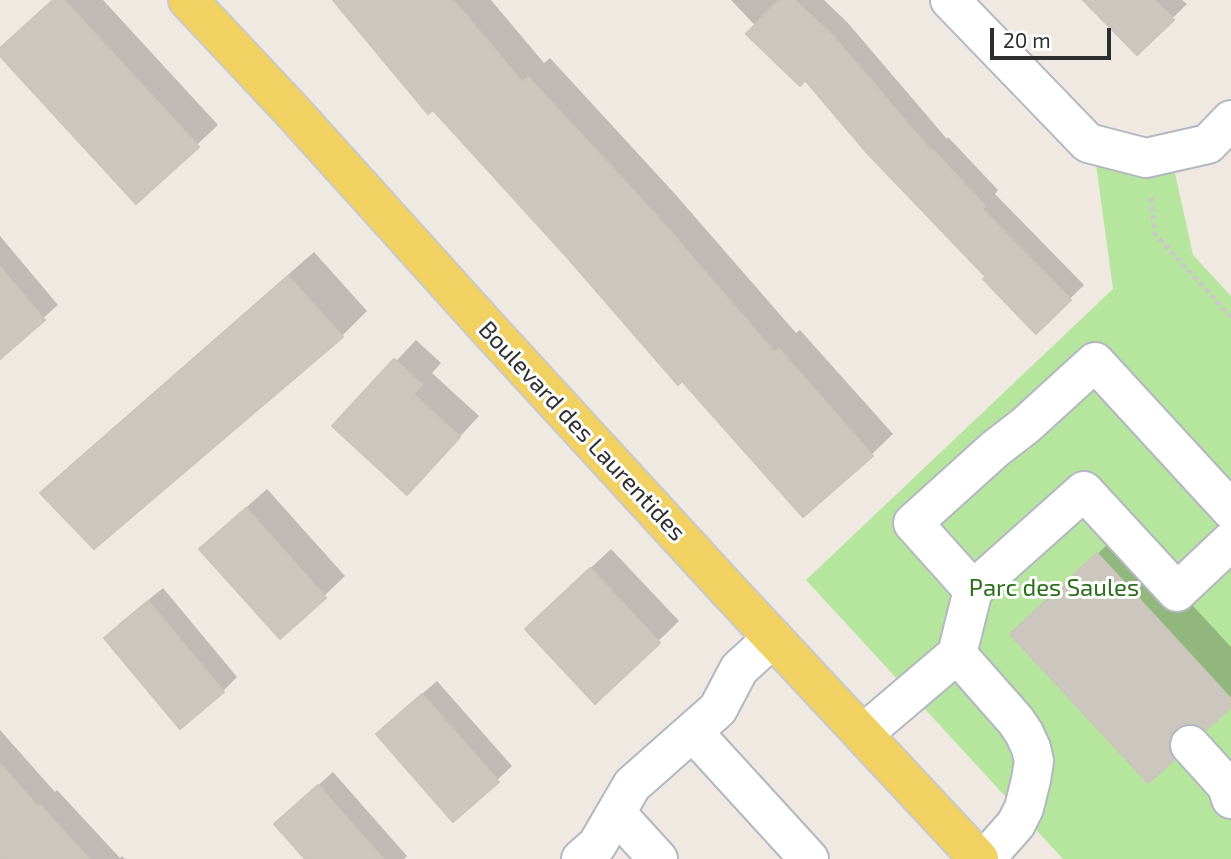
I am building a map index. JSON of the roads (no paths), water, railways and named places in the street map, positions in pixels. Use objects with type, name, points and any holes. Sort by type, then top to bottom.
[{"type":"main road","name":"Boulevard des Laurentides","points":[[188,0],[979,859]]},
{"type":"street","points":[[950,0],[1088,143],[1146,158],[1208,144],[1231,120]]},
{"type":"street","points":[[973,590],[913,523],[1095,362],[1231,510]]},
{"type":"street","points":[[863,734],[957,654],[973,590],[1084,491],[1177,592],[1231,541]]},
{"type":"street","points":[[581,859],[597,845],[632,785],[718,709],[739,670],[773,638]]},
{"type":"street","points":[[957,654],[1016,721],[1031,748],[1034,761],[1024,808],[1016,824],[985,859]]},
{"type":"street","points":[[693,732],[809,859]]},
{"type":"street","points":[[1189,745],[1227,786],[1231,799]]},
{"type":"street","points":[[616,813],[658,859]]},
{"type":"park label","name":"Parc des Saules","points":[[1054,588]]}]
